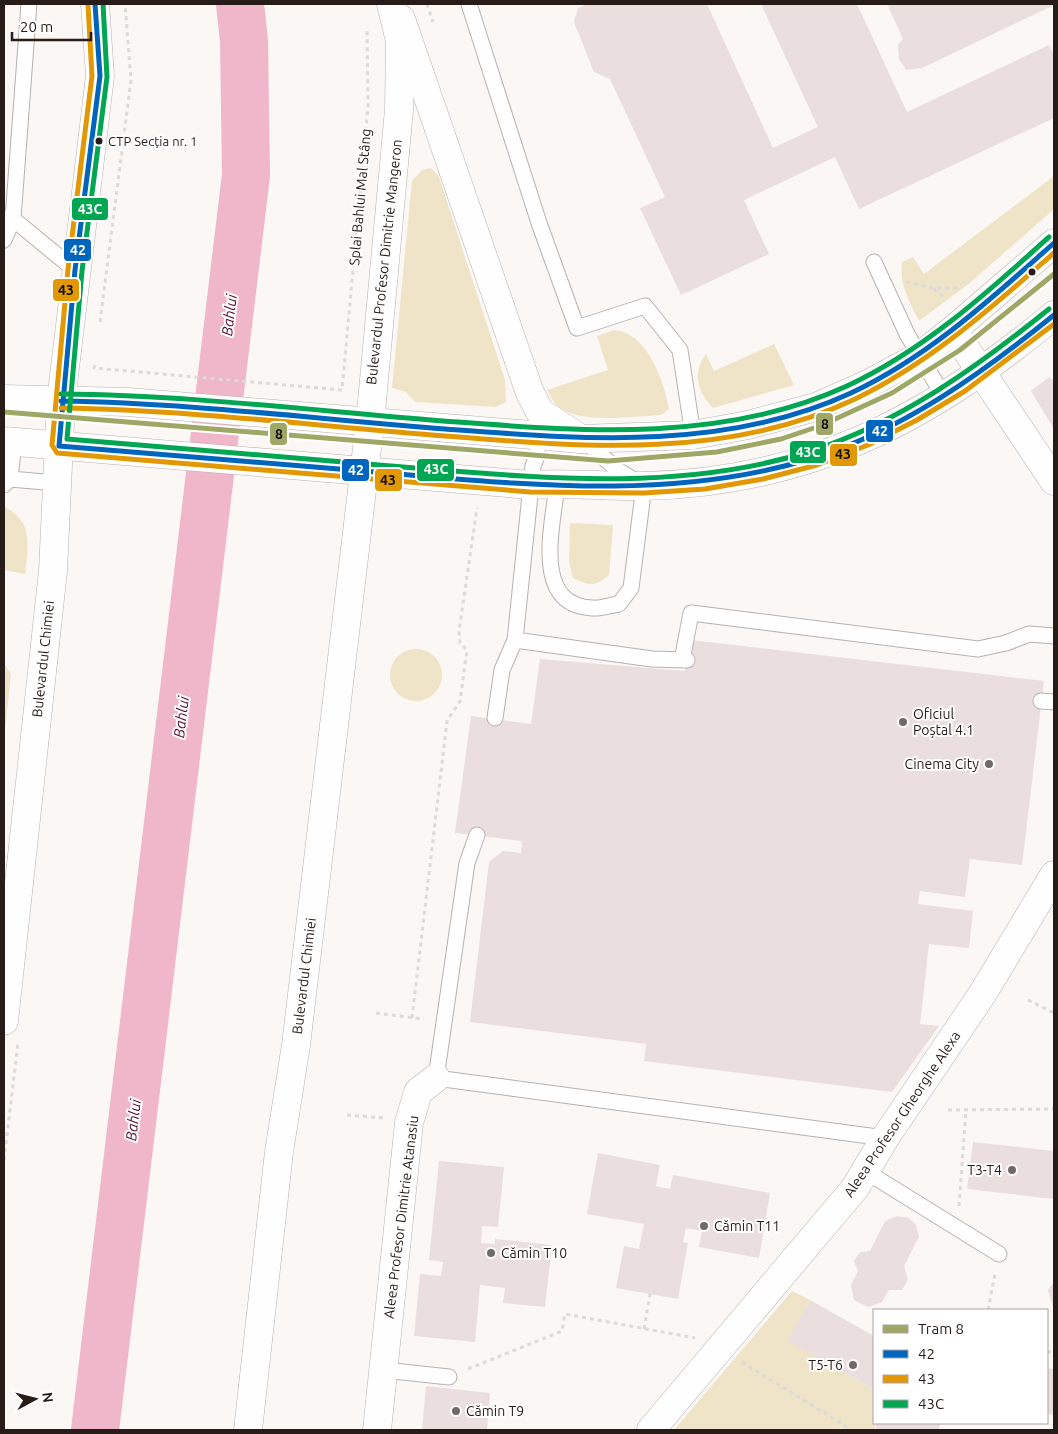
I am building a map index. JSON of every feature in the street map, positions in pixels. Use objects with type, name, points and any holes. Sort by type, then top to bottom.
[{"type":"main road","name":"Bulevardul Chimiei","points":[[4,1021],[10,908],[53,571],[62,401],[75,270],[100,76],[95,4]]},
{"type":"main road","name":"Bulevardul Profesor Dimitrie Mangeron","points":[[360,521],[363,472],[370,423],[399,110],[400,41],[391,4]]},
{"type":"main road","points":[[396,4],[530,393],[540,412],[581,439]]},
{"type":"main road","points":[[4,399],[128,402],[581,439],[693,435],[748,425],[816,407],[868,384],[920,356],[953,318],[1054,243]]},
{"type":"main road","points":[[9,442],[308,468],[544,484],[644,486],[743,476],[831,453],[871,435],[944,397],[982,372],[1054,315]]},
{"type":"main road","points":[[953,318],[982,372],[1054,481]]},
{"type":"main road","name":"Bulevardul Chimiei","points":[[248,1430],[279,1152],[296,1045],[360,521]]},
{"type":"main road","name":"Aleea Profesor Gheorghe Alexa","points":[[652,1430],[855,1188],[885,1138],[982,993],[1054,875]]},
{"type":"main road","name":"Aleea Profesor Dimitrie Atanasiu","points":[[377,1430],[409,1123],[418,1092],[436,1078]]},
{"type":"lane","points":[[4,240],[8,218],[29,4]]},
{"type":"lane","points":[[469,4],[539,223],[577,328],[645,306],[680,350],[693,435]]},
{"type":"lane","points":[[8,218],[75,270]]},
{"type":"lane","points":[[874,262],[920,356],[944,397]]},
{"type":"lane","points":[[539,435],[550,574],[555,588],[572,603],[592,608],[619,604],[631,588],[644,486],[619,472],[581,439]]},
{"type":"lane","points":[[9,442],[7,482],[57,483]]},
{"type":"lane","points":[[495,718],[502,670],[515,640],[544,484]]},
{"type":"lane","points":[[515,640],[652,659],[684,660],[690,612],[978,649],[1006,643],[1029,634],[1054,636]]},
{"type":"lane","points":[[477,836],[467,863],[436,1078],[885,1138]]},
{"type":"lane","points":[[865,1171],[999,1254]]},
{"type":"lane","points":[[384,1370],[448,1377]]},
{"type":"path","name":"Splai Bahlui Mal Stâng","points":[[94,368],[342,390],[368,106],[367,23]]},
{"type":"path","points":[[953,318],[934,288],[967,288]]},
{"type":"path","points":[[376,1013],[410,1017],[447,721],[460,701],[466,650],[460,643],[459,631],[478,506]]},
{"type":"path","points":[[1028,1000],[1054,1013]]},
{"type":"path","points":[[948,1110],[1054,1109]]},
{"type":"path","points":[[958,1227],[966,1110]]},
{"type":"path","points":[[347,1115],[387,1118]]},
{"type":"path","points":[[988,1309],[999,1254]]},
{"type":"path","points":[[644,1329],[650,1294]]},
{"type":"path","points":[[448,1377],[562,1332],[565,1314],[705,1340],[852,1430]]},
{"type":"shaded area","points":[[431,168],[439,177],[505,380],[506,402],[496,407],[415,402],[406,392],[392,388],[412,181],[422,170]]},
{"type":"shaded area","points":[[1054,176],[1054,209],[971,282],[919,321],[903,285],[902,262],[913,257],[924,274]]},
{"type":"shaded area","points":[[614,330],[626,333],[636,339],[645,348],[652,360],[663,385],[669,409],[661,415],[622,418],[579,416],[567,412],[558,406],[547,390],[608,370],[597,336]]},
{"type":"shaded area","points":[[774,344],[794,385],[713,408],[703,395],[698,382],[699,368],[706,354],[714,371]]},
{"type":"shaded area","points":[[5,507],[21,520],[25,528],[28,545],[25,574],[4,570]]},
{"type":"shaded area","points":[[570,523],[613,525],[609,575],[600,582],[588,584],[573,578],[569,561]]},
{"type":"shaded area","points":[[411,649],[421,649],[435,656],[442,670],[442,680],[435,694],[421,701],[411,701],[401,697],[394,690],[390,680],[390,670],[394,660],[401,653]]},
{"type":"shaded area","points":[[4,663],[11,674],[4,740]]},
{"type":"shaded area","points":[[792,1291],[810,1300],[788,1341],[873,1388],[873,1424],[875,1424],[875,1430],[674,1430]]},
{"type":"building","points":[[588,4],[707,4],[773,148],[818,127],[761,4],[857,4],[907,112],[1049,45],[1054,55],[1054,118],[859,209],[835,157],[744,200],[769,254],[681,295],[640,208],[665,197],[610,79],[594,72],[574,22],[578,8]]},
{"type":"building","points":[[887,4],[1054,5],[922,68],[906,70],[899,59],[898,44],[903,39]]},
{"type":"building","points":[[1049,377],[1052,380],[1054,378],[1054,429],[1031,391]]},
{"type":"building","points":[[690,640],[1044,681],[1022,865],[970,859],[965,897],[920,891],[918,904],[973,911],[969,948],[929,944],[920,1024],[939,1026],[892,1092],[644,1061],[646,1044],[470,1022],[489,862],[503,851],[521,853],[522,841],[455,833],[471,716],[531,724],[540,659],[685,671]]},
{"type":"building","name":"T3-T4","points":[[973,1142],[1054,1151],[1054,1199],[967,1189]]},
{"type":"building","name":"Cămin T11","points":[[598,1153],[660,1165],[656,1186],[670,1189],[673,1175],[770,1193],[759,1258],[699,1247],[702,1231],[686,1228],[683,1242],[688,1243],[678,1299],[616,1288],[624,1246],[639,1249],[644,1224],[587,1214]]},
{"type":"building","name":"Cămin T10","points":[[439,1161],[504,1167],[498,1227],[482,1226],[481,1243],[495,1244],[495,1239],[552,1245],[545,1307],[503,1303],[505,1288],[480,1285],[475,1342],[414,1336],[420,1274],[441,1276],[443,1262],[429,1260]]},
{"type":"building","points":[[897,1216],[909,1218],[916,1225],[919,1237],[904,1266],[908,1280],[902,1290],[889,1290],[882,1302],[868,1307],[854,1300],[851,1285],[858,1271],[854,1261],[860,1252],[870,1251],[885,1221]]},
{"type":"building","points":[[1054,1282],[1054,1311],[1048,1290]]},
{"type":"building","name":"T5-T6","points":[[810,1300],[873,1335],[873,1388],[787,1341]]},
{"type":"building","points":[[1048,1368],[1054,1369],[1054,1415],[1048,1414]]},
{"type":"building","name":"Cămin T9","points":[[426,1386],[490,1393],[487,1430],[422,1430]]},
{"type":"building","points":[[876,1424],[940,1424],[939,1430],[875,1430]]},
{"type":"waterway","name":"Bahlui","points":[[95,1430],[246,175],[244,41],[240,4]]},
{"type":"tram line","name":"8","points":[[4,412],[608,461],[717,452],[781,439],[820,426],[892,393],[960,350],[1054,274]]},
{"type":"transit line","name":"42","points":[[95,4],[100,76],[75,270],[59,446],[440,478],[548,485],[655,485],[708,480],[761,471],[813,458],[878,432],[910,416],[969,379],[1054,315]]},
{"type":"transit line","name":"43C","points":[[103,4],[107,77],[82,271],[67,439],[549,477],[655,478],[708,473],[760,464],[811,451],[876,425],[907,409],[966,372],[1049,309]]},
{"type":"transit line","name":"43","points":[[88,5],[92,76],[68,269],[52,445],[57,453],[530,492],[644,493],[705,489],[763,479],[817,465],[868,445],[917,420],[965,391],[1054,324]]},
{"type":"transit line","name":"43C","points":[[61,394],[205,400],[546,428],[597,430],[699,425],[749,417],[799,405],[847,386],[875,372],[928,338],[978,300],[1049,237]]},
{"type":"transit line","name":"42","points":[[61,401],[205,408],[445,429],[599,438],[651,437],[702,433],[753,425],[802,412],[851,393],[879,379],[958,326],[1054,243]]},
{"type":"transit line","name":"43","points":[[61,408],[205,415],[549,443],[601,445],[705,440],[756,432],[806,419],[883,385],[959,333],[1054,253]]},
{"type":"place","name":"CTP Secția nr. 1","points":[[99,141]]},
{"type":"place","name":"Oficiul Poștal 4.1","points":[[903,722]]},
{"type":"place","name":"Cinema City","points":[[989,764]]},
{"type":"place","name":"T3-T4","points":[[1012,1170]]},
{"type":"place","name":"Cămin T11","points":[[704,1226]]},
{"type":"place","name":"Cămin T10","points":[[491,1253]]},
{"type":"place","name":"T5-T6","points":[[853,1365]]},
{"type":"place","name":"Cămin T9","points":[[456,1411]]}]
